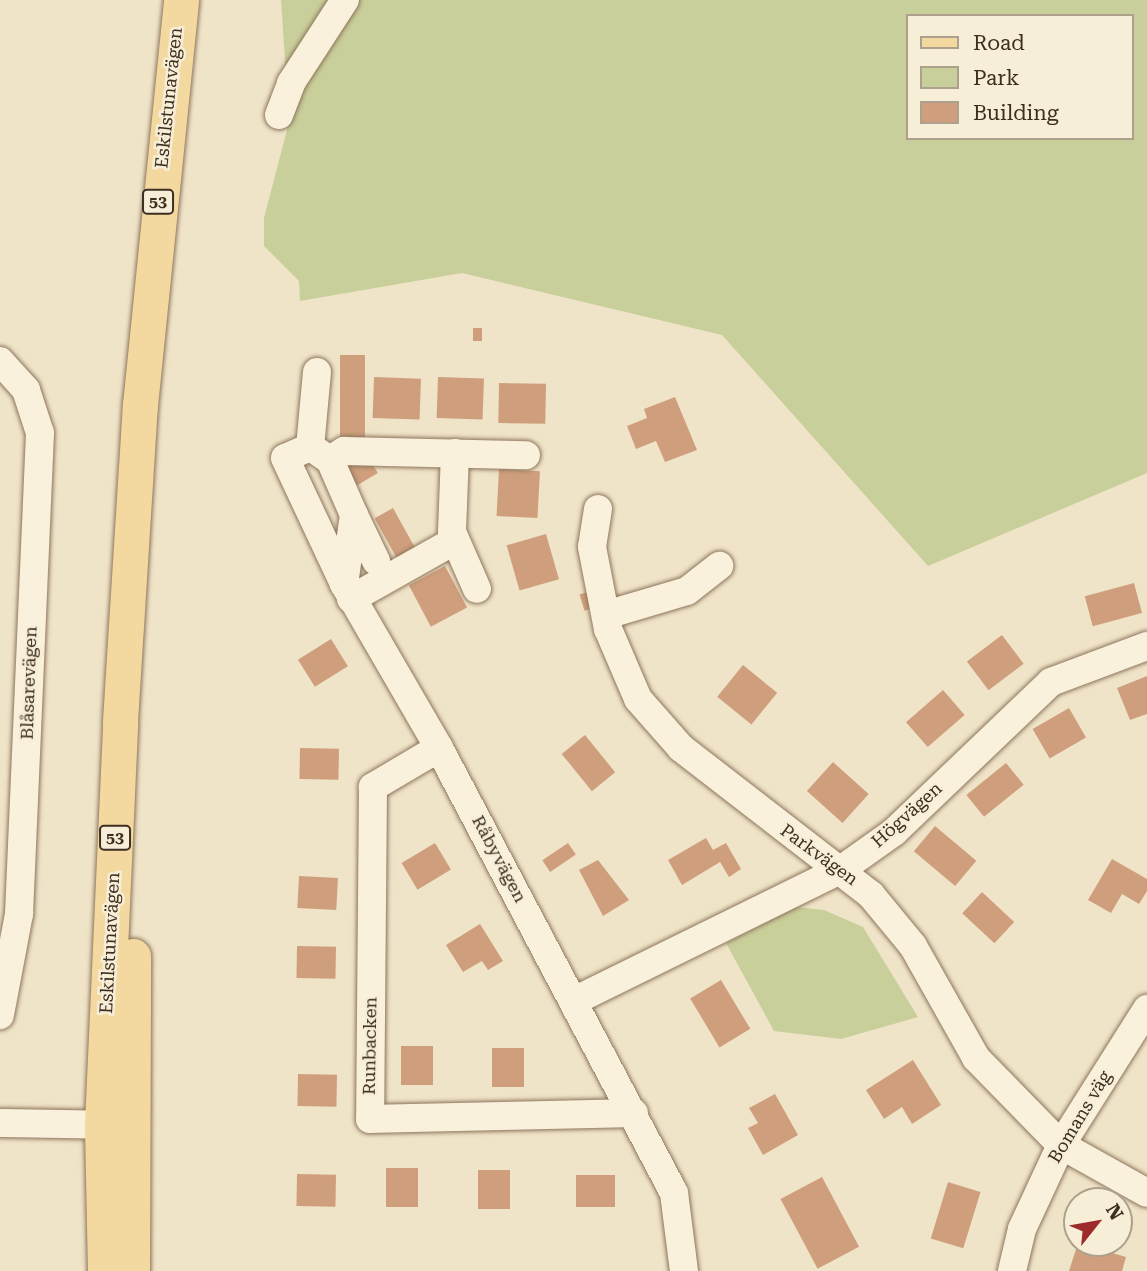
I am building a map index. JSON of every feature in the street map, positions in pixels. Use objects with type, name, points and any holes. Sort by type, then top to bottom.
[{"type":"main road","name":"Eskilstunavägen","points":[[105,1271],[116,1124],[140,405],[181,0]]},
{"type":"main road","name":"Eskilstunavägen","points":[[116,1124],[132,1271]]},
{"type":"street","points":[[279,115],[291,83],[345,0]]},
{"type":"street","name":"Blåsarevägen","points":[[0,361],[26,390],[40,433],[19,914],[0,1015]]},
{"type":"street","points":[[317,372],[308,455],[354,515],[376,561]]},
{"type":"street","points":[[308,455],[344,451],[526,456]]},
{"type":"street","points":[[455,453],[454,541],[477,589]]},
{"type":"street","name":"Råbyvägen","points":[[308,455],[348,592],[439,747],[674,1193],[684,1271]]},
{"type":"street","name":"Parkvägen","points":[[598,509],[592,547],[606,615],[619,663],[638,699],[681,748],[842,869],[912,946],[976,1058],[1061,1144],[1147,1193]]},
{"type":"street","points":[[348,592],[354,515]]},
{"type":"street","points":[[348,592],[454,541]]},
{"type":"street","points":[[606,615],[687,591],[719,566]]},
{"type":"street","name":"Högvägen","points":[[574,1001],[842,869],[894,832],[1051,682],[1147,646]]},
{"type":"street","name":"Runbacken","points":[[439,747],[373,787],[370,1119],[634,1113]]},
{"type":"street","name":"Bomans väg","points":[[1012,1271],[1022,1229],[1061,1144],[1147,1009]]},
{"type":"street","points":[[0,1123],[116,1124]]},
{"type":"green space","points":[[281,0],[1147,0],[1147,473],[928,566],[722,335],[462,273],[300,301],[299,281],[264,246],[264,218],[289,122]]},
{"type":"green space","points":[[796,907],[824,910],[863,927],[918,1017],[841,1039],[774,1031],[726,943]]},
{"type":"building","points":[[473,328],[482,328],[482,341],[473,341]]},
{"type":"building","points":[[340,355],[365,355],[365,441],[340,441]]},
{"type":"building","points":[[374,377],[421,379],[420,420],[373,418]]},
{"type":"building","points":[[438,377],[484,379],[483,420],[437,418]]},
{"type":"building","points":[[499,383],[546,384],[545,424],[498,423]]},
{"type":"building","points":[[675,397],[697,450],[665,462],[656,441],[636,449],[627,426],[647,418],[644,409]]},
{"type":"building","points":[[367,455],[378,473],[357,485],[346,467]]},
{"type":"building","points":[[499,469],[540,471],[537,518],[497,516]]},
{"type":"building","points":[[393,508],[421,559],[403,569],[375,518]]},
{"type":"building","points":[[546,534],[559,579],[520,590],[507,545]]},
{"type":"building","points":[[445,566],[467,607],[431,627],[409,585]]},
{"type":"building","points":[[1134,583],[1142,613],[1093,626],[1085,596]]},
{"type":"building","points":[[591,591],[596,607],[584,611],[580,595]]},
{"type":"building","points":[[1002,635],[1024,664],[989,690],[967,661]]},
{"type":"building","points":[[331,639],[348,666],[315,687],[298,660]]},
{"type":"building","points":[[743,665],[777,693],[751,725],[717,697]]},
{"type":"building","points":[[1147,676],[1147,714],[1130,720],[1117,688]]},
{"type":"building","points":[[943,690],[965,715],[928,747],[906,722]]},
{"type":"building","points":[[1069,708],[1086,737],[1050,758],[1033,729]]},
{"type":"building","points":[[585,735],[615,772],[592,791],[562,754]]},
{"type":"building","points":[[300,748],[339,749],[338,780],[299,779]]},
{"type":"building","points":[[833,762],[869,794],[843,823],[807,791]]},
{"type":"building","points":[[1006,763],[1024,785],[984,817],[966,795]]},
{"type":"building","points":[[935,826],[976,861],[955,886],[914,851]]},
{"type":"building","points":[[706,838],[713,850],[726,843],[741,869],[729,877],[720,862],[682,885],[668,860]]},
{"type":"building","points":[[435,843],[451,870],[418,890],[402,863]]},
{"type":"building","points":[[568,843],[576,855],[550,872],[542,860]]},
{"type":"building","points":[[1112,859],[1147,879],[1147,891],[1139,904],[1122,894],[1111,913],[1088,900]]},
{"type":"building","points":[[598,860],[629,900],[603,916],[579,870]]},
{"type":"building","points":[[299,876],[338,878],[336,910],[297,908]]},
{"type":"building","points":[[982,892],[1014,922],[994,943],[962,913]]},
{"type":"building","points":[[480,924],[503,961],[488,970],[482,961],[463,972],[446,945]]},
{"type":"building","points":[[297,946],[336,947],[335,979],[296,978]]},
{"type":"building","points":[[721,980],[750,1029],[719,1047],[690,999]]},
{"type":"building","points":[[401,1046],[433,1046],[433,1085],[401,1085]]},
{"type":"building","points":[[492,1048],[524,1048],[524,1087],[492,1087]]},
{"type":"building","points":[[913,1060],[941,1105],[912,1124],[902,1107],[884,1119],[866,1090]]},
{"type":"building","points":[[298,1074],[337,1075],[336,1107],[297,1106]]},
{"type":"building","points":[[775,1094],[798,1135],[763,1155],[748,1128],[758,1123],[749,1108]]},
{"type":"building","points":[[386,1168],[418,1168],[418,1207],[386,1207]]},
{"type":"building","points":[[478,1170],[510,1170],[510,1209],[478,1209]]},
{"type":"building","points":[[297,1174],[336,1175],[335,1207],[296,1206]]},
{"type":"building","points":[[576,1175],[615,1175],[615,1207],[576,1207]]},
{"type":"building","points":[[822,1177],[859,1247],[818,1269],[781,1199]]},
{"type":"building","points":[[948,1182],[981,1192],[963,1248],[931,1238]]},
{"type":"building","points":[[1074,1257],[1126,1257],[1122,1271],[1069,1271]]}]
